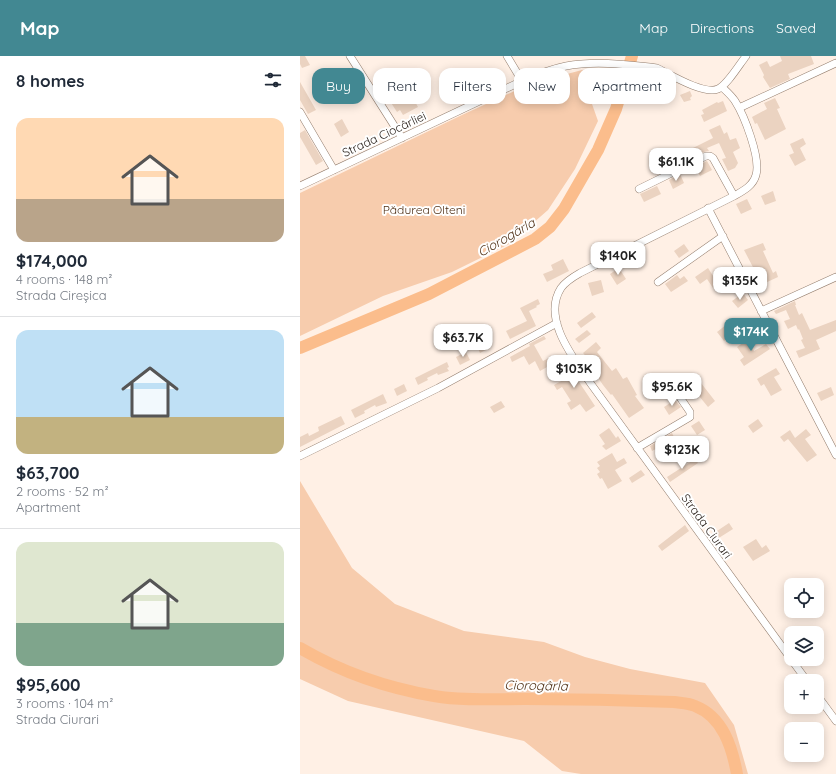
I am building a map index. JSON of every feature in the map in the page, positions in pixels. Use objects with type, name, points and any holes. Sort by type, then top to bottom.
[{"type":"street","points":[[350,56],[402,138]]},
{"type":"street","points":[[507,56],[514,68]]},
{"type":"street","points":[[574,56],[577,64]]},
{"type":"street","points":[[722,87],[746,56]]},
{"type":"street","points":[[739,108],[836,63]]},
{"type":"street","name":"Strada Ciocârliei","points":[[558,68],[577,64],[642,66],[657,68],[706,90],[713,91],[722,87]]},
{"type":"street","name":"Strada Ciocârliei","points":[[300,186],[514,85]]},
{"type":"street","name":"Strada Ciurari","points":[[722,87],[739,108],[751,140],[757,168],[752,184],[734,196],[568,280],[561,288],[556,302],[557,323],[565,346],[801,674]]},
{"type":"street","points":[[300,112],[334,170]]},
{"type":"street","points":[[639,189],[706,156],[710,156],[713,158],[734,196]]},
{"type":"street","points":[[708,208],[836,455]]},
{"type":"street","points":[[658,282],[722,236]]},
{"type":"street","points":[[761,311],[836,277]]},
{"type":"street","points":[[300,456],[438,388],[557,323]]},
{"type":"street","points":[[637,448],[690,416],[690,412],[676,390]]},
{"type":"street","points":[[824,705],[836,721]]},
{"type":"green space","name":"Pădurea Olteni","points":[[578,71],[578,104],[592,104],[598,121],[575,169],[548,210],[509,244],[452,272],[383,296],[300,336],[300,193],[486,104],[506,104],[506,95],[514,91],[514,104],[570,104],[570,73]]},
{"type":"green space","points":[[300,481],[352,568],[395,604],[464,631],[544,642],[585,657],[630,669],[705,683],[734,725],[748,774],[581,774],[562,771],[524,741],[348,701],[300,679]]},
{"type":"building","points":[[300,56],[305,56],[310,65],[302,68],[300,64]]},
{"type":"building","points":[[780,56],[811,56],[814,64],[788,74],[790,79],[770,88],[763,77],[764,75],[759,65],[767,61],[770,67],[782,61]]},
{"type":"building","points":[[300,82],[316,110],[308,114],[300,100]]},
{"type":"building","points":[[690,91],[692,96],[690,98],[691,100],[684,102],[680,95]]},
{"type":"building","points":[[775,98],[780,108],[777,109],[786,129],[765,140],[757,123],[755,124],[752,117],[767,109],[764,103]]},
{"type":"building","points":[[723,101],[727,111],[704,122],[701,115],[704,114],[702,110],[717,102]]},
{"type":"building","points":[[392,104],[416,104],[418,107],[403,115],[400,110],[397,112]]},
{"type":"building","points":[[342,119],[349,132],[341,137],[334,124]]},
{"type":"building","points":[[720,125],[724,134],[727,132],[730,140],[736,138],[740,148],[733,152],[738,163],[735,168],[728,171],[722,159],[726,158],[719,143],[707,148],[709,151],[692,157],[689,150],[713,138],[709,130]]},
{"type":"building","points":[[305,130],[323,161],[316,165],[300,137],[300,133]]},
{"type":"building","points":[[803,138],[806,144],[800,148],[806,160],[795,166],[789,155],[794,153],[790,144]]},
{"type":"building","points":[[707,161],[712,170],[700,176],[695,167]]},
{"type":"building","points":[[680,174],[684,183],[673,189],[669,180]]},
{"type":"building","points":[[657,186],[661,194],[644,202],[640,194]]},
{"type":"building","points":[[773,191],[776,201],[765,205],[761,196]]},
{"type":"building","points":[[747,199],[752,209],[741,214],[736,204]]},
{"type":"building","points":[[763,243],[766,250],[763,251],[773,273],[776,271],[778,277],[763,284],[757,270],[755,271],[744,250]]},
{"type":"building","points":[[684,244],[689,251],[679,258],[674,251]]},
{"type":"building","points":[[563,259],[569,271],[547,282],[543,274],[553,270],[551,265]]},
{"type":"building","points":[[619,268],[626,279],[617,285],[610,274]]},
{"type":"building","points":[[708,268],[715,279],[725,273],[729,279],[713,288],[707,279],[700,284],[695,277]]},
{"type":"building","points":[[677,275],[680,279],[684,276],[688,281],[671,292],[665,284]]},
{"type":"building","points":[[601,280],[604,292],[592,296],[588,283]]},
{"type":"building","points":[[743,293],[748,300],[738,308],[732,301]]},
{"type":"building","points":[[538,299],[540,304],[529,311],[536,326],[510,339],[506,331],[527,321],[520,308]]},
{"type":"building","points":[[795,301],[799,315],[802,313],[810,330],[836,320],[836,331],[816,340],[820,349],[799,358],[796,351],[805,348],[801,340],[803,339],[799,329],[798,330],[796,325],[788,329],[784,321],[790,319],[786,310],[776,314],[774,311]]},
{"type":"building","points":[[592,312],[596,317],[581,328],[577,323]]},
{"type":"building","points":[[731,321],[738,329],[724,341],[717,332]]},
{"type":"building","points":[[587,330],[591,334],[579,343],[575,339]]},
{"type":"building","points":[[544,336],[546,339],[534,345],[543,361],[553,356],[556,362],[540,371],[535,361],[529,365],[524,356],[512,362],[510,357]]},
{"type":"building","points":[[747,340],[754,351],[766,344],[770,349],[744,366],[740,360],[744,357],[737,347]]},
{"type":"building","points":[[487,341],[490,348],[480,353],[477,346]]},
{"type":"building","points":[[596,342],[601,348],[597,352],[612,371],[616,368],[623,379],[627,377],[637,395],[635,396],[644,408],[629,418],[612,394],[611,395],[603,385],[591,367],[594,365],[583,353]]},
{"type":"building","points":[[466,352],[470,360],[460,365],[456,357]]},
{"type":"building","points":[[447,362],[449,367],[447,368],[449,371],[438,375],[437,373],[418,385],[415,378]]},
{"type":"building","points":[[569,363],[571,370],[595,406],[586,412],[580,404],[571,410],[567,403],[571,401],[562,387],[557,390],[554,385],[563,380],[557,370]]},
{"type":"building","points":[[776,368],[780,374],[774,377],[782,390],[771,396],[764,384],[761,386],[757,379]]},
{"type":"building","points":[[694,374],[715,401],[708,407],[686,380]]},
{"type":"building","points":[[404,384],[407,391],[397,396],[394,389]]},
{"type":"building","points":[[831,387],[834,395],[821,401],[817,393]]},
{"type":"building","points":[[383,394],[387,403],[376,407],[375,405],[364,411],[365,413],[355,418],[351,410]]},
{"type":"building","points":[[675,400],[681,407],[669,415],[664,407]]},
{"type":"building","points":[[501,401],[505,407],[494,413],[490,407]]},
{"type":"building","points":[[341,416],[345,424],[300,447],[300,437],[308,433],[309,436],[319,431],[318,427]]},
{"type":"building","points":[[758,419],[763,426],[753,433],[748,426]]},
{"type":"building","points":[[699,421],[705,430],[697,435],[691,426]]},
{"type":"building","points":[[609,428],[616,438],[618,436],[621,441],[606,450],[602,446],[605,444],[599,435]]},
{"type":"building","points":[[806,429],[811,435],[805,439],[817,455],[807,462],[788,439],[784,442],[780,437],[790,430],[795,438]]},
{"type":"building","points":[[672,433],[675,439],[652,451],[650,446]]},
{"type":"building","points":[[612,453],[617,462],[624,458],[627,463],[615,470],[622,481],[608,489],[602,478],[600,479],[597,474],[600,472],[597,468],[600,466],[597,462]]},
{"type":"building","points":[[695,459],[698,463],[670,482],[667,477]]},
{"type":"building","points":[[641,470],[645,475],[632,483],[629,478]]},
{"type":"building","points":[[729,523],[733,529],[714,541],[711,535]]},
{"type":"building","points":[[685,525],[689,531],[662,551],[658,546]]},
{"type":"building","points":[[756,539],[762,548],[766,545],[770,551],[753,561],[743,547]]},
{"type":"waterway","name":"Ciorogârla","points":[[300,348],[429,294],[535,239],[550,227],[564,209],[598,150],[616,109],[632,56]]},
{"type":"waterway","name":"Ciorogârla","points":[[300,648],[348,672],[382,684],[416,693],[445,698],[618,700],[690,704],[705,711],[713,717],[719,725],[729,744],[737,774]]}]
